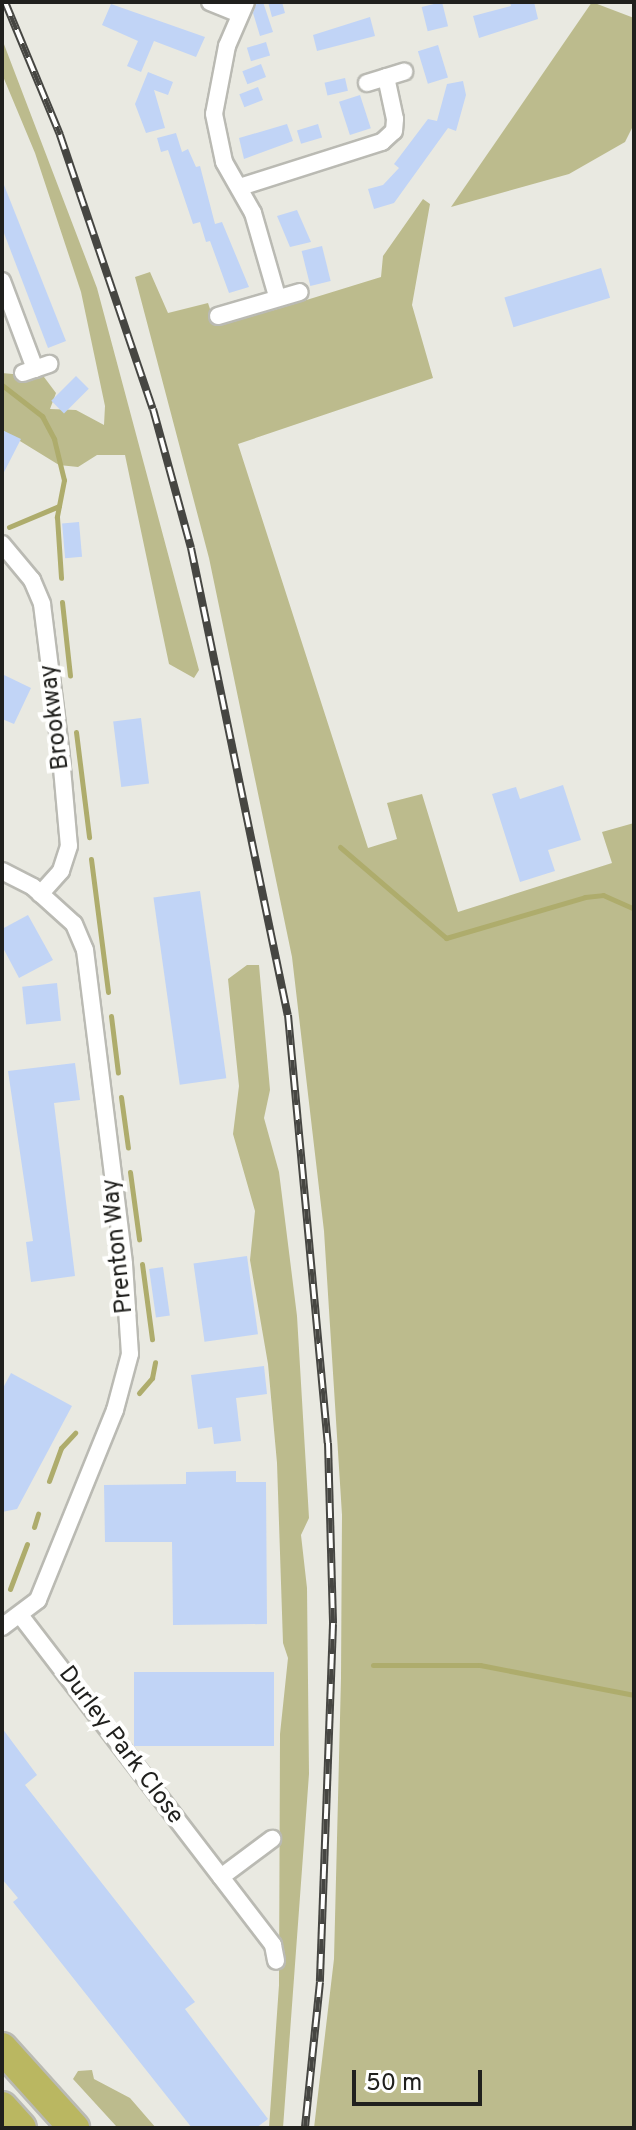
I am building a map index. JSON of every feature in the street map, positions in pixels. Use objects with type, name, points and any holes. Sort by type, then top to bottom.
[{"type":"highway","points":[[2,2048],[74,2128]]},
{"type":"highway","points":[[2,2107],[21,2128]]},
{"type":"street","points":[[210,2],[243,8],[227,46],[214,114],[224,162],[240,187],[277,296]]},
{"type":"street","points":[[367,83],[404,72]]},
{"type":"street","points":[[240,187],[382,142],[394,131],[395,119],[386,77]]},
{"type":"street","points":[[2,281],[35,369]]},
{"type":"street","points":[[218,316],[277,296],[300,292]]},
{"type":"street","name":"Brookway","points":[[2,544],[32,580],[42,604],[61,757],[69,846],[61,871],[40,894]]},
{"type":"street","name":"Prenton Way","points":[[2,871],[40,894],[74,924],[85,950],[124,1264],[130,1354],[115,1410],[53,1570],[38,1600],[2,1627]]},
{"type":"street","name":"Durley Park Close","points":[[20,1615],[273,1945],[276,1961]]},
{"type":"street","points":[[221,1877],[272,1839]]},
{"type":"shaded area","points":[[592,2],[634,18],[634,124],[625,142],[569,174],[451,207]]},
{"type":"shaded area","points":[[2,39],[97,288],[199,670],[194,678],[169,664],[125,455],[97,455],[78,467],[59,465],[2,430],[2,373],[44,377],[56,393],[50,409],[76,410],[104,425],[105,406],[81,292],[35,153],[2,74]]},
{"type":"shaded area","points":[[423,199],[430,204],[412,305],[433,378],[238,444],[368,848],[397,839],[387,803],[422,794],[458,912],[612,863],[602,832],[634,823],[634,2128],[314,2128],[334,1959],[341,1678],[342,1515],[324,1231],[292,957],[209,558],[135,277],[150,272],[168,313],[208,303],[215,324],[274,310],[381,277],[383,256]]},
{"type":"shaded area","points":[[247,965],[259,965],[270,1090],[264,1118],[279,1172],[297,1316],[309,1518],[301,1535],[307,1588],[309,1774],[283,2128],[269,2128],[279,1985],[280,1734],[288,1658],[283,1643],[277,1463],[268,1364],[250,1260],[255,1211],[233,1134],[239,1086],[228,979]]},
{"type":"shaded area","points":[[92,2070],[94,2079],[130,2098],[156,2128],[116,2126],[73,2079],[78,2071]]},
{"type":"building","points":[[257,2],[263,2],[273,32],[260,36],[253,13]]},
{"type":"building","points":[[268,2],[282,2],[285,13],[272,17]]},
{"type":"building","points":[[442,2],[448,26],[428,31],[422,7]]},
{"type":"building","points":[[510,2],[534,2],[538,19],[479,38],[473,16],[511,6]]},
{"type":"building","points":[[111,4],[205,37],[196,57],[154,41],[141,72],[127,66],[138,41],[102,25]]},
{"type":"building","points":[[370,17],[375,36],[317,51],[313,35]]},
{"type":"building","points":[[266,42],[270,55],[251,61],[247,48]]},
{"type":"building","points":[[438,45],[448,78],[428,84],[418,51]]},
{"type":"building","points":[[261,64],[266,77],[247,84],[242,71]]},
{"type":"building","points":[[148,72],[173,82],[168,95],[154,90],[165,128],[146,133],[135,104]]},
{"type":"building","points":[[345,78],[348,91],[327,95],[325,83]]},
{"type":"building","points":[[463,81],[466,95],[456,131],[448,128],[394,203],[374,209],[368,189],[383,185],[399,168],[394,164],[428,119],[437,121],[447,84]]},
{"type":"building","points":[[258,87],[263,100],[244,107],[239,94]]},
{"type":"building","points":[[360,95],[371,128],[350,135],[339,102]]},
{"type":"building","points":[[287,124],[293,141],[244,159],[239,138]]},
{"type":"building","points":[[318,124],[322,137],[301,144],[297,130]]},
{"type":"building","points":[[176,133],[182,152],[188,149],[196,167],[200,166],[215,224],[222,222],[249,287],[229,293],[210,241],[206,242],[200,222],[193,224],[168,150],[161,152],[157,138]]},
{"type":"building","points":[[2,180],[66,341],[48,348],[2,228]]},
{"type":"building","points":[[297,210],[311,242],[290,247],[277,216]]},
{"type":"building","points":[[322,246],[331,281],[310,286],[302,251]]},
{"type":"building","points":[[601,268],[610,298],[513,327],[504,298]]},
{"type":"building","points":[[76,376],[89,389],[64,413],[51,401]]},
{"type":"building","points":[[2,430],[21,439],[2,476]]},
{"type":"building","points":[[79,522],[82,557],[65,558],[62,523]]},
{"type":"building","points":[[2,674],[31,688],[14,724],[2,719]]},
{"type":"building","points":[[141,718],[149,784],[121,787],[113,721]]},
{"type":"building","points":[[563,785],[581,840],[548,850],[555,871],[520,882],[492,794],[516,787],[520,799]]},
{"type":"building","points":[[200,891],[226,1078],[180,1085],[153,898]]},
{"type":"building","points":[[28,915],[53,960],[19,978],[2,946],[2,929]]},
{"type":"building","points":[[57,983],[61,1021],[26,1024],[22,987]]},
{"type":"building","points":[[75,1063],[80,1100],[54,1103],[75,1276],[31,1282],[26,1242],[33,1241],[8,1071]]},
{"type":"building","points":[[247,1256],[258,1334],[205,1342],[194,1264]]},
{"type":"building","points":[[163,1267],[170,1316],[156,1317],[149,1269]]},
{"type":"building","points":[[264,1366],[267,1394],[236,1398],[241,1441],[214,1444],[212,1427],[198,1429],[191,1375]]},
{"type":"building","points":[[11,1373],[72,1406],[17,1509],[2,1512],[2,1390]]},
{"type":"building","points":[[236,1471],[236,1482],[266,1482],[267,1624],[173,1625],[172,1542],[105,1542],[104,1485],[186,1484],[186,1472]]},
{"type":"building","points":[[134,1672],[274,1672],[274,1746],[134,1746]]},
{"type":"building","points":[[2,1728],[37,1775],[25,1785],[195,2002],[185,2009],[268,2119],[256,2128],[192,2128],[13,1902],[18,1898],[2,1879]]},
{"type":"waterway","points":[[2,385],[42,416],[54,439],[64,480],[57,517],[61,578]]},
{"type":"waterway","points":[[9,527],[59,506]]},
{"type":"waterway","points":[[62,602],[70,676]]},
{"type":"waterway","points":[[76,732],[89,837]]},
{"type":"waterway","points":[[340,847],[446,938],[585,897],[603,895],[634,909]]},
{"type":"waterway","points":[[91,859],[108,992]]},
{"type":"waterway","points":[[111,1016],[118,1073]]},
{"type":"waterway","points":[[121,1097],[128,1148]]},
{"type":"waterway","points":[[130,1172],[139,1239]]},
{"type":"waterway","points":[[142,1264],[152,1339]]},
{"type":"waterway","points":[[139,1393],[152,1378],[155,1362]]},
{"type":"waterway","points":[[49,1481],[61,1448],[75,1433]]},
{"type":"waterway","points":[[34,1527],[38,1514]]},
{"type":"waterway","points":[[10,1589],[27,1544]]},
{"type":"waterway","points":[[373,1665],[480,1665],[634,1695]]},
{"type":"railway","points":[[5,2],[60,135],[153,409],[191,548],[288,1015],[328,1443],[333,1624],[320,1982],[305,2128]]}]
